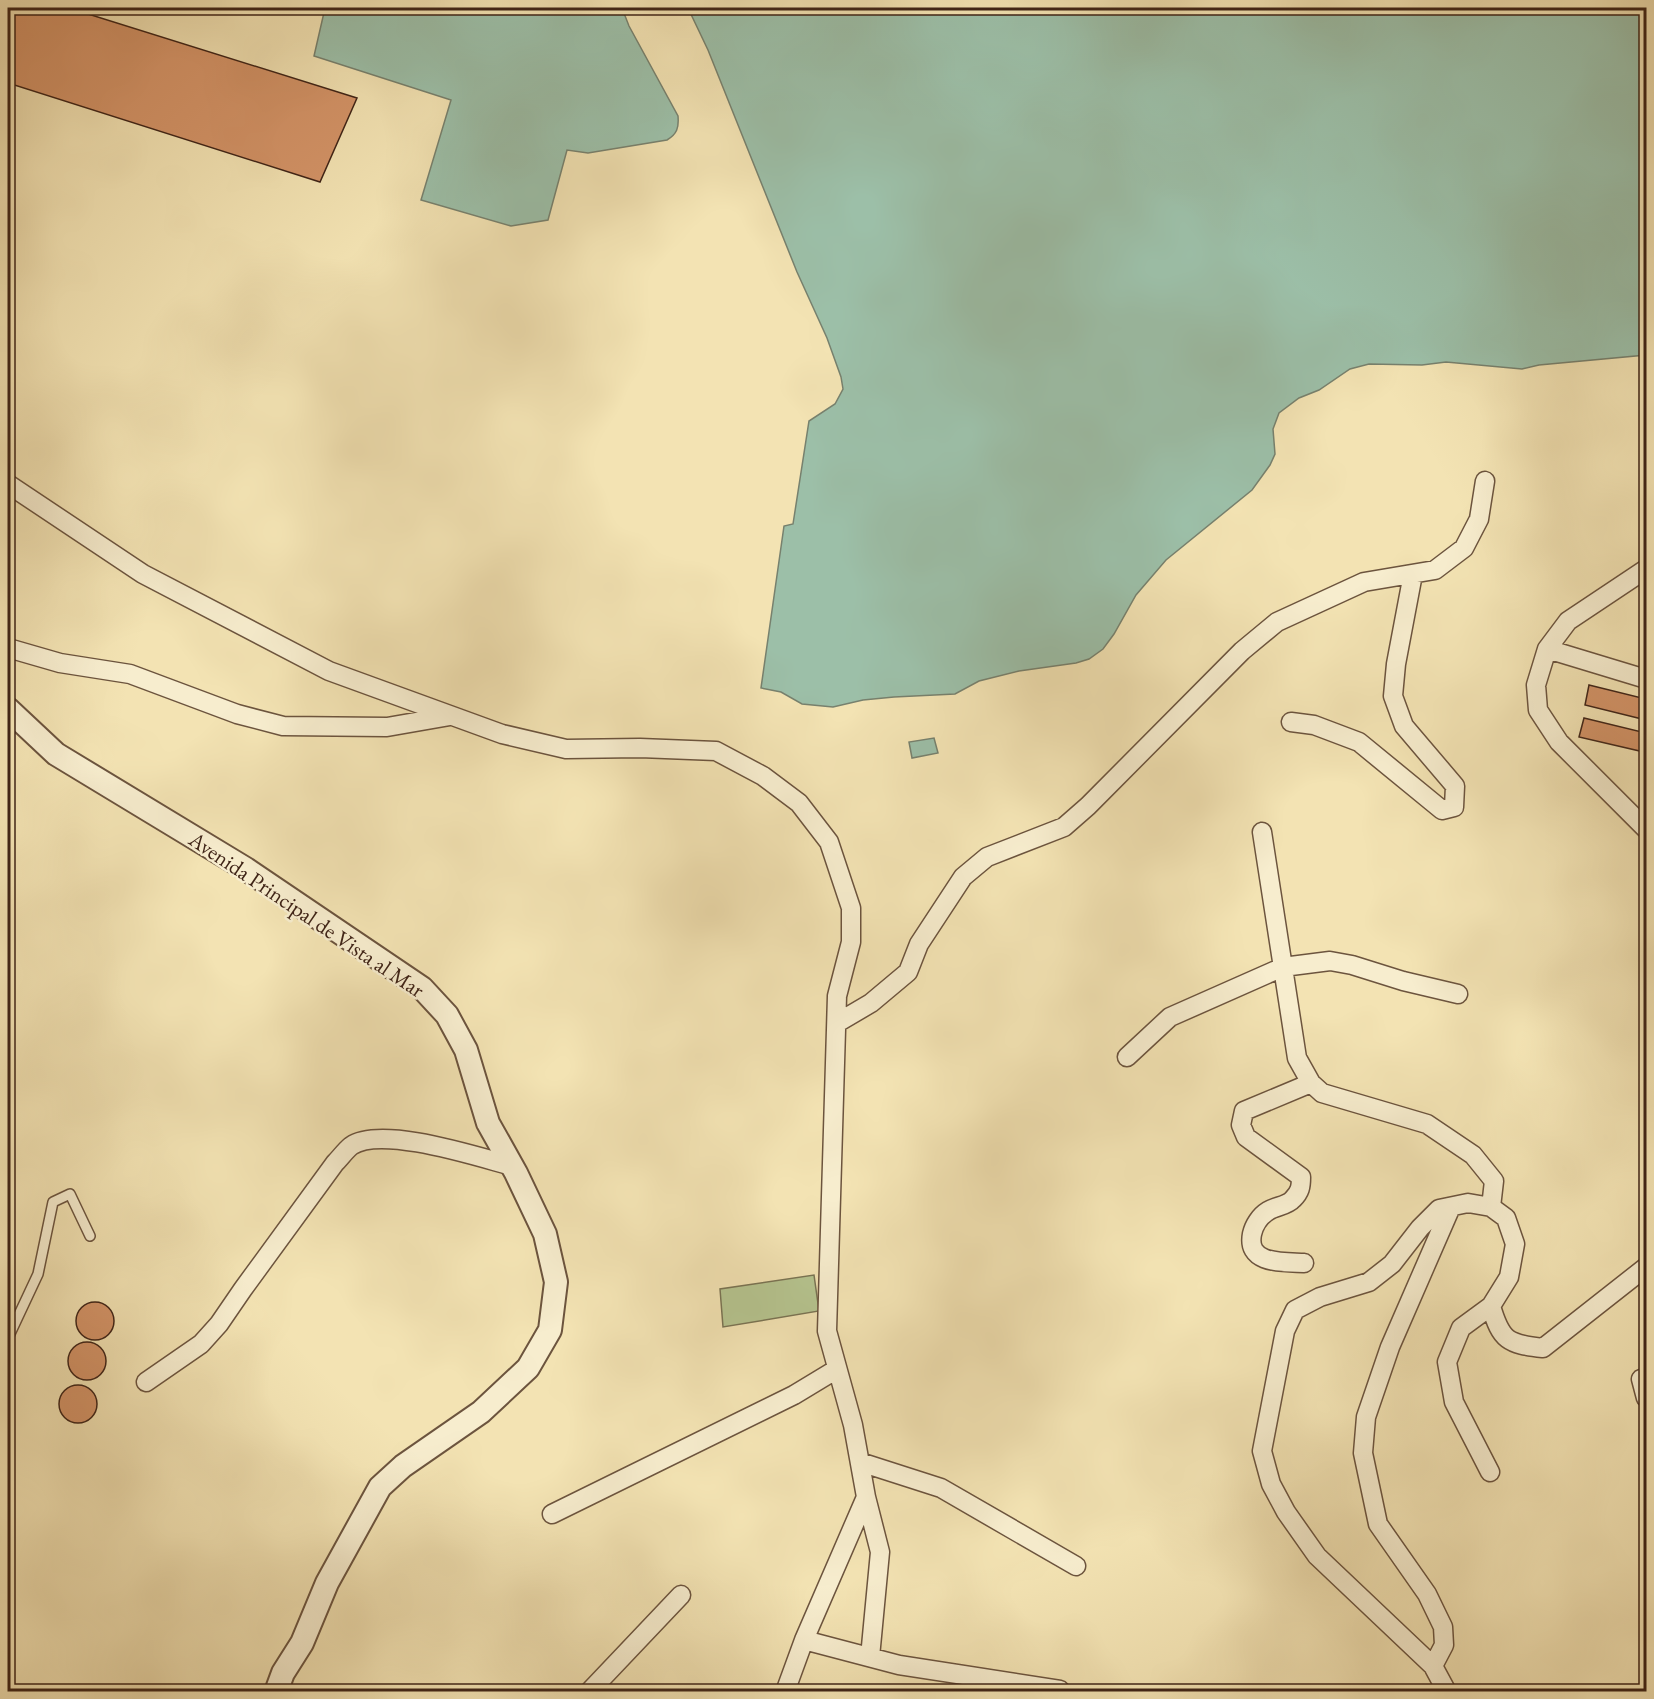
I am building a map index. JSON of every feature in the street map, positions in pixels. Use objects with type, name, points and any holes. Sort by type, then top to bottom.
[{"type":"street","points":[[837,1023],[871,1004],[908,972],[919,944],[963,877],[987,857],[1064,827],[1088,806],[1242,651],[1276,622],[1364,582],[1435,570],[1464,548],[1479,519],[1485,481]]},
{"type":"street","points":[[8,484],[142,574],[329,671],[502,734],[566,749],[640,748],[716,751],[763,776],[799,803],[829,842],[851,908],[851,942],[837,996],[827,1331],[853,1425],[866,1497],[880,1552],[870,1657]]},
{"type":"street","points":[[1647,569],[1568,621],[1547,649],[1536,685],[1538,710],[1559,742],[1647,828]]},
{"type":"street","points":[[1291,722],[1314,725],[1359,742],[1442,810],[1454,807],[1455,786],[1404,726],[1393,696],[1396,664],[1413,574]]},
{"type":"street","points":[[8,648],[60,663],[130,674],[237,714],[283,726],[387,727],[452,716]]},
{"type":"street","points":[[1547,649],[1647,679]]},
{"type":"street","name":"Avenida Principal de Vista al Mar","points":[[8,709],[56,754],[246,869],[422,988],[447,1015],[466,1050],[488,1123],[545,1234],[556,1282],[550,1330],[528,1368],[481,1412],[403,1466],[380,1487],[327,1583],[302,1643],[283,1673],[276,1692]]},
{"type":"street","points":[[1262,832],[1298,1058],[1311,1083],[1322,1093],[1427,1124],[1473,1155],[1494,1181],[1491,1207]]},
{"type":"street","points":[[1127,1057],[1170,1017],[1283,967],[1330,962],[1352,965],[1403,981],[1458,994]]},
{"type":"street","points":[[1304,1263],[1269,1260],[1253,1251],[1251,1239],[1254,1226],[1268,1211],[1292,1202],[1301,1190],[1301,1178],[1246,1137],[1241,1125],[1244,1112],[1311,1083]]},
{"type":"street","points":[[146,1382],[201,1344],[219,1324],[335,1163],[352,1145],[372,1140],[428,1143],[512,1166]]},
{"type":"street","points":[[1447,1692],[1433,1666],[1317,1556],[1286,1512],[1271,1484],[1262,1451],[1285,1331],[1295,1310],[1320,1297],[1369,1282],[1392,1264],[1420,1228],[1439,1209],[1468,1203],[1491,1207],[1506,1218],[1515,1244],[1509,1277],[1491,1306],[1461,1328],[1447,1362],[1454,1402],[1490,1472]]},
{"type":"street","points":[[1433,1666],[1444,1645],[1443,1627],[1427,1594],[1378,1524],[1363,1453],[1366,1417],[1390,1347],[1450,1207]]},
{"type":"street","points":[[1491,1306],[1497,1329],[1516,1345],[1543,1348],[1647,1267]]},
{"type":"street","points":[[552,1514],[794,1395],[837,1369]]},
{"type":"street","points":[[1641,1378],[1647,1398]]},
{"type":"street","points":[[860,1462],[941,1488],[1076,1566]]},
{"type":"street","points":[[785,1692],[804,1640],[866,1497]]},
{"type":"street","points":[[589,1692],[681,1594]]},
{"type":"street","points":[[804,1640],[899,1665],[1060,1690]]},
{"type":"lane","points":[[8,1338],[38,1274],[53,1202],[70,1194],[90,1236]]},
{"type":"shaded area","points":[[325,8],[622,8],[629,26],[678,116],[677,130],[667,140],[588,153],[567,150],[548,220],[511,226],[421,200],[451,100],[314,56]]},
{"type":"shaded area","points":[[688,8],[1646,8],[1646,355],[1539,365],[1522,369],[1446,362],[1422,365],[1369,364],[1350,369],[1319,390],[1299,398],[1279,413],[1273,429],[1275,454],[1252,490],[1166,560],[1136,595],[1103,649],[1089,659],[1019,671],[979,681],[955,694],[863,700],[833,707],[802,704],[781,692],[761,688],[784,526],[793,524],[809,421],[835,404],[843,389],[827,338],[797,272],[708,50]]},
{"type":"shaded area","points":[[934,738],[938,753],[912,758],[909,742]]},
{"type":"shaded area","points":[[814,1275],[819,1311],[723,1327],[720,1289]]},
{"type":"building","points":[[8,8],[69,8],[357,98],[320,182],[8,83]]},
{"type":"building","points":[[1589,685],[1646,699],[1646,720],[1585,705]]},
{"type":"building","points":[[1584,718],[1646,733],[1644,752],[1579,737]]},
{"type":"building","points":[[95,1302],[102,1303],[108,1308],[113,1314],[113,1328],[108,1334],[102,1339],[95,1340],[88,1339],[82,1334],[77,1328],[76,1321],[77,1314],[82,1308],[88,1303]]},
{"type":"building","points":[[87,1342],[94,1343],[100,1348],[105,1354],[105,1368],[100,1374],[94,1379],[87,1380],[80,1379],[74,1374],[69,1368],[68,1361],[69,1354],[74,1348],[80,1343]]},
{"type":"building","points":[[78,1385],[85,1386],[91,1391],[96,1397],[96,1411],[91,1417],[85,1422],[78,1423],[71,1422],[65,1417],[60,1411],[59,1404],[60,1397],[65,1391],[71,1386]]}]
